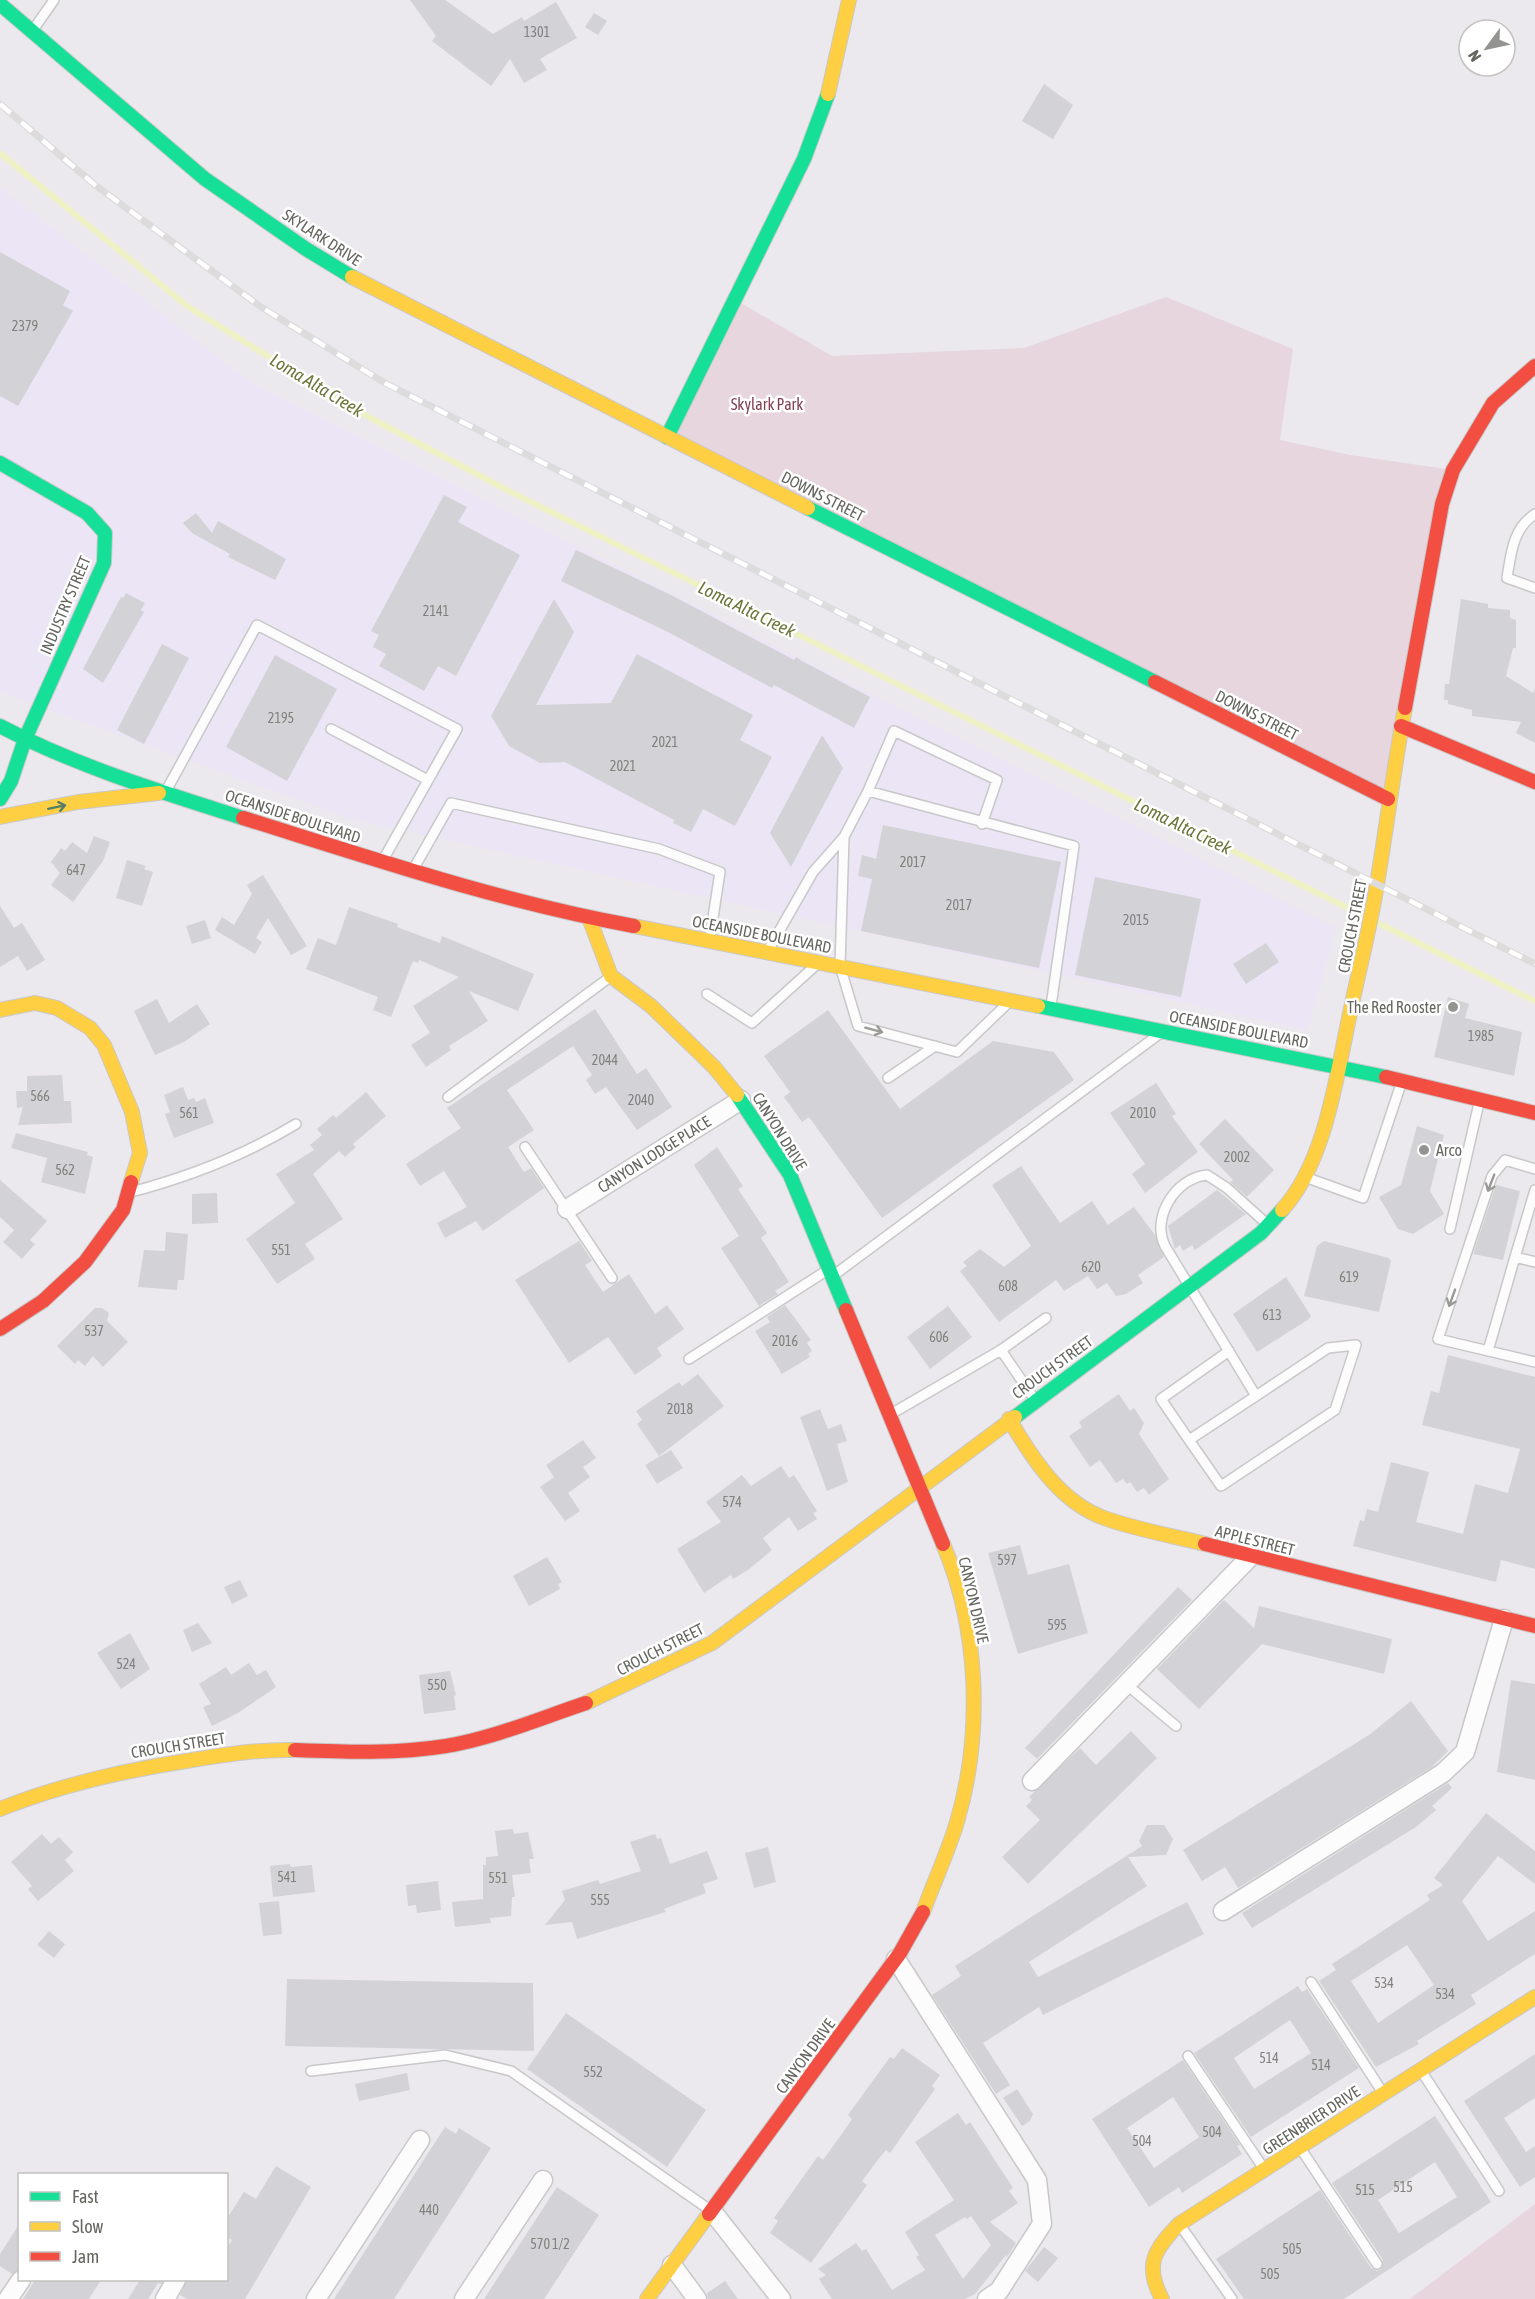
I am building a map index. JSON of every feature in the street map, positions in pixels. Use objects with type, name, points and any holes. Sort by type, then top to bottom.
[{"type":"main road","points":[[667,437],[804,159],[826,103],[849,0]]},
{"type":"main road","name":"SKYLARK DRIVE","points":[[0,4],[205,178],[306,249],[378,292],[667,437]]},
{"type":"main road","name":"CROUCH STREET","points":[[0,1809],[40,1793],[128,1770],[258,1749],[382,1753],[447,1746],[495,1734],[594,1700],[712,1643],[1268,1225],[1293,1198],[1314,1160],[1339,1066],[1373,905],[1388,799],[1442,504],[1453,470],[1493,403],[1535,366]]},
{"type":"main road","name":"DOWNS STREET","points":[[667,437],[1388,799]]},
{"type":"main road","name":"INDUSTRY STREET","points":[[0,463],[87,513],[105,533],[104,563],[25,739],[14,775],[0,799]]},
{"type":"main road","name":"OCEANSIDE BOULEVARD","points":[[0,726],[25,739],[164,793],[412,871],[589,918],[710,939],[819,963],[1339,1066],[1535,1113]]},
{"type":"main road","points":[[1401,726],[1535,782]]},
{"type":"main road","points":[[0,817],[78,802],[164,793]]},
{"type":"main road","points":[[589,918],[611,976]]},
{"type":"main road","name":"CANYON DRIVE","points":[[611,976],[651,1006],[714,1067],[741,1100],[790,1175],[918,1488],[953,1567],[969,1644],[974,1740],[957,1822],[921,1916],[896,1959],[647,2299]]},
{"type":"main road","points":[[0,1010],[35,1003],[57,1008],[90,1028],[104,1045],[132,1112],[140,1153],[123,1210],[85,1262],[43,1301],[0,1329]]},
{"type":"main road","name":"APPLE STREET","points":[[1009,1419],[1035,1463],[1074,1503],[1105,1519],[1535,1626]]},
{"type":"main road","name":"GREENBRIER DRIVE","points":[[1153,2296],[1152,2261],[1158,2244],[1179,2224],[1383,2093],[1533,2002]]},
{"type":"street","name":"CANYON LODGE PLACE","points":[[567,1209],[741,1100]]},
{"type":"street","points":[[1032,1781],[1251,1556]]},
{"type":"street","points":[[1222,1911],[1443,1773],[1465,1752],[1504,1619]]},
{"type":"street","points":[[896,1959],[1037,2180],[1042,2224],[999,2290],[987,2299]]},
{"type":"street","points":[[316,2299],[420,2140]]},
{"type":"street","points":[[464,2299],[543,2180]]},
{"type":"street","points":[[712,2211],[781,2299]]},
{"type":"street","points":[[672,2265],[697,2299]]},
{"type":"street","points":[[8,2299],[20,2281]]},
{"type":"street","points":[[165,2299],[175,2281]]},
{"type":"lane","points":[[32,31],[54,0]]},
{"type":"lane","points":[[1535,514],[1526,520],[1513,542],[1507,578],[1535,588]]},
{"type":"lane","points":[[164,793],[257,625],[457,729],[382,862]]},
{"type":"lane","points":[[331,729],[428,780]]},
{"type":"lane","points":[[767,951],[813,872],[844,837],[868,791],[894,730],[997,780],[982,824]]},
{"type":"lane","points":[[868,791],[982,824],[1074,846],[1050,1008]]},
{"type":"lane","points":[[412,871],[451,804],[659,849],[720,872],[710,939]]},
{"type":"lane","points":[[844,837],[840,966],[858,1026],[957,1052],[1011,1000]]},
{"type":"lane","points":[[707,994],[752,1023],[819,963]]},
{"type":"lane","points":[[448,1097],[611,976]]},
{"type":"lane","points":[[689,1359],[830,1273],[1163,1031]]},
{"type":"lane","points":[[888,1078],[935,1046]]},
{"type":"lane","points":[[1305,1177],[1363,1198],[1402,1082]]},
{"type":"lane","points":[[1450,1229],[1479,1100]]},
{"type":"lane","points":[[128,1193],[181,1179],[268,1141],[296,1124]]},
{"type":"lane","points":[[525,1147],[612,1278]]},
{"type":"lane","points":[[1535,1169],[1505,1160],[1492,1176],[1438,1339],[1535,1362]]},
{"type":"lane","points":[[1256,1396],[1165,1246],[1159,1232],[1161,1219],[1170,1200],[1185,1184],[1200,1176],[1211,1176],[1268,1225]]},
{"type":"lane","points":[[1488,1351],[1535,1190]]},
{"type":"lane","points":[[1515,1257],[1535,1262]]},
{"type":"lane","points":[[889,1415],[1001,1350],[1046,1318]]},
{"type":"lane","points":[[1189,1440],[1328,1348],[1356,1345],[1335,1410],[1221,1486],[1189,1440],[1161,1399],[1229,1351]]},
{"type":"lane","points":[[1001,1350],[1035,1400]]},
{"type":"lane","points":[[1126,1684],[1176,1726]]},
{"type":"lane","points":[[1311,1982],[1383,2093]]},
{"type":"lane","points":[[311,2072],[446,2055],[511,2071],[712,2211]]},
{"type":"lane","points":[[1188,2056],[1264,2169]]},
{"type":"lane","points":[[1421,2070],[1499,2191]]},
{"type":"lane","points":[[1300,2147],[1377,2264]]},
{"type":"lane","points":[[1179,2224],[1232,2299]]},
{"type":"shaded area","points":[[0,187],[250,382],[1336,927],[1308,1030],[351,819],[0,692]]},
{"type":"green space","name":"Skylark Park","points":[[1166,297],[1293,349],[1280,440],[1350,455],[1453,470],[1388,799],[667,437],[734,299],[832,356],[1024,348]]},
{"type":"green space","points":[[1535,2204],[1535,2299],[1410,2299]]},
{"type":"building","points":[[410,0],[445,0],[493,34],[522,17],[524,21],[556,2],[577,38],[540,59],[547,70],[524,83],[510,59],[491,86],[432,41],[436,36]]},
{"type":"building","points":[[594,13],[607,21],[598,35],[585,27]]},
{"type":"building","points":[[1044,84],[1073,105],[1053,139],[1022,121]]},
{"type":"building","points":[[0,252],[70,291],[63,305],[73,311],[18,406],[0,396]]},
{"type":"building","points":[[444,495],[467,507],[458,522],[520,555],[456,676],[438,666],[424,691],[379,666],[386,654],[373,647],[379,635],[371,631]]},
{"type":"building","points":[[196,513],[212,533],[218,521],[286,559],[275,580],[228,557],[230,554],[192,533],[183,523]]},
{"type":"building","points":[[576,550],[671,595],[794,660],[796,657],[870,697],[854,728],[774,685],[772,688],[668,632],[561,581]]},
{"type":"building","points":[[126,593],[145,603],[141,610],[144,612],[103,683],[83,669],[121,597],[123,598]]},
{"type":"building","points":[[554,599],[574,632],[536,705],[611,703],[637,654],[753,715],[740,740],[772,757],[735,826],[703,809],[691,832],[673,823],[674,820],[565,762],[540,763],[509,746],[491,716]]},
{"type":"building","points":[[1461,599],[1488,604],[1488,608],[1510,610],[1510,618],[1516,620],[1516,648],[1513,648],[1506,676],[1533,693],[1535,688],[1535,743],[1516,733],[1521,722],[1472,716],[1472,710],[1448,704],[1448,700],[1444,700],[1445,684],[1449,684]]},
{"type":"building","points":[[162,644],[189,658],[144,744],[117,730]]},
{"type":"building","points":[[275,655],[337,689],[287,781],[226,747]]},
{"type":"building","points":[[822,735],[843,768],[791,867],[770,833]]},
{"type":"building","points":[[883,825],[1061,862],[1039,968],[861,931],[872,879],[858,876],[862,855],[876,859]]},
{"type":"building","points":[[94,836],[110,842],[103,861],[73,902],[51,885],[60,873],[51,862],[61,848],[65,851],[72,842],[87,853]]},
{"type":"building","points":[[127,860],[146,866],[144,869],[153,872],[142,906],[116,898]]},
{"type":"building","points":[[263,875],[307,946],[291,955],[268,918],[256,938],[262,942],[255,954],[215,930],[222,917],[234,925],[252,894],[247,885]]},
{"type":"building","points":[[1095,877],[1201,899],[1181,997],[1075,975]]},
{"type":"building","points":[[0,906],[14,928],[22,923],[45,960],[27,971],[18,956],[0,967]]},
{"type":"building","points":[[349,907],[398,924],[397,927],[440,943],[442,936],[534,974],[518,1011],[469,991],[488,1021],[449,1046],[451,1050],[426,1067],[411,1045],[430,1033],[413,1006],[459,977],[419,960],[418,963],[413,961],[391,1017],[373,1010],[378,997],[306,969],[318,938],[336,945]]},
{"type":"building","points":[[205,920],[211,938],[192,944],[186,926]]},
{"type":"building","points":[[1266,943],[1279,962],[1246,984],[1233,964]]},
{"type":"building","points":[[1448,997],[1469,1004],[1465,1018],[1522,1032],[1514,1076],[1434,1057]]},
{"type":"building","points":[[157,999],[169,1023],[197,1004],[210,1024],[184,1042],[155,1055],[134,1011]]},
{"type":"building","points":[[595,1009],[637,1074],[646,1068],[672,1107],[637,1130],[606,1087],[595,1094],[586,1080],[592,1075],[573,1046],[507,1090],[534,1130],[508,1147],[524,1172],[531,1168],[544,1188],[483,1231],[476,1221],[445,1238],[437,1223],[467,1207],[444,1171],[420,1186],[406,1164],[461,1128],[447,1108]]},
{"type":"building","points":[[828,1010],[900,1109],[993,1041],[1054,1052],[1074,1080],[882,1218],[809,1117],[802,1122],[784,1097],[790,1092],[764,1056]]},
{"type":"building","points":[[62,1075],[64,1101],[71,1101],[72,1123],[18,1125],[23,1107],[17,1108],[16,1091],[27,1091],[27,1076]]},
{"type":"building","points":[[1156,1083],[1176,1114],[1172,1116],[1198,1152],[1145,1193],[1132,1174],[1145,1164],[1110,1113]]},
{"type":"building","points":[[183,1087],[188,1100],[194,1098],[196,1102],[205,1098],[214,1123],[174,1138],[165,1114],[170,1112],[164,1095]]},
{"type":"building","points":[[366,1092],[386,1116],[353,1144],[356,1147],[345,1157],[339,1151],[313,1174],[343,1219],[305,1244],[315,1259],[277,1284],[246,1239],[295,1203],[276,1174],[314,1150],[310,1145],[322,1135],[317,1129],[333,1115],[336,1118]]},
{"type":"building","points":[[1225,1119],[1274,1170],[1247,1197],[1230,1182],[1233,1180],[1199,1144]]},
{"type":"building","points":[[1417,1126],[1444,1135],[1430,1191],[1444,1214],[1413,1234],[1398,1229],[1379,1197],[1401,1185]]},
{"type":"building","points":[[16,1133],[88,1152],[87,1155],[93,1157],[85,1194],[41,1182],[47,1158],[11,1148]]},
{"type":"building","points":[[717,1147],[743,1186],[738,1189],[767,1233],[761,1238],[789,1282],[775,1291],[778,1294],[759,1306],[721,1248],[739,1236],[694,1165]]},
{"type":"building","points":[[1021,1166],[1060,1223],[1092,1201],[1108,1225],[1134,1207],[1155,1235],[1164,1257],[1138,1275],[1143,1283],[1126,1294],[1116,1296],[1107,1283],[1097,1289],[1088,1276],[1064,1291],[1056,1280],[999,1322],[960,1271],[967,1266],[963,1262],[980,1249],[1004,1267],[1031,1246],[992,1185]]},
{"type":"building","points":[[0,1180],[47,1221],[30,1240],[35,1244],[22,1259],[3,1242],[14,1230],[0,1217]]},
{"type":"building","points":[[1496,1185],[1520,1191],[1503,1260],[1473,1254]]},
{"type":"building","points":[[1217,1190],[1246,1214],[1195,1250],[1192,1245],[1183,1251],[1180,1245],[1175,1249],[1168,1226]]},
{"type":"building","points":[[217,1193],[218,1223],[192,1224],[192,1194]]},
{"type":"building","points":[[166,1232],[188,1234],[184,1280],[178,1280],[177,1290],[138,1287],[144,1250],[165,1251]]},
{"type":"building","points":[[579,1241],[592,1261],[585,1265],[603,1292],[629,1274],[655,1314],[667,1305],[684,1329],[657,1348],[662,1356],[635,1375],[608,1337],[569,1363],[515,1280]]},
{"type":"building","points":[[1324,1241],[1389,1258],[1391,1261],[1379,1312],[1304,1296],[1317,1246]]},
{"type":"building","points":[[1286,1277],[1311,1316],[1257,1352],[1233,1314]]},
{"type":"building","points":[[785,1305],[811,1340],[807,1343],[812,1351],[808,1354],[810,1357],[782,1374],[755,1331],[770,1322],[767,1317]]},
{"type":"building","points":[[948,1306],[972,1337],[930,1369],[907,1337]]},
{"type":"building","points":[[95,1308],[102,1308],[109,1313],[107,1321],[128,1342],[103,1367],[93,1356],[85,1366],[78,1360],[75,1364],[57,1346]]},
{"type":"building","points":[[1448,1355],[1535,1377],[1535,1569],[1501,1560],[1496,1582],[1353,1546],[1360,1520],[1364,1521],[1367,1509],[1378,1512],[1391,1462],[1429,1472],[1416,1522],[1463,1534],[1475,1484],[1508,1493],[1520,1449],[1422,1425],[1431,1391],[1439,1393]]},
{"type":"building","points":[[698,1374],[724,1406],[659,1456],[637,1424],[642,1420],[636,1411],[679,1382],[682,1386]]},
{"type":"building","points":[[1119,1394],[1130,1411],[1134,1408],[1144,1423],[1139,1434],[1169,1479],[1149,1495],[1144,1488],[1137,1492],[1130,1482],[1127,1484],[1123,1479],[1116,1483],[1100,1460],[1090,1467],[1069,1436],[1082,1427],[1079,1422]]},
{"type":"building","points":[[820,1409],[828,1429],[841,1424],[847,1441],[837,1444],[848,1482],[827,1491],[800,1417]]},
{"type":"building","points":[[583,1440],[596,1458],[583,1467],[590,1477],[568,1493],[580,1511],[565,1521],[540,1487],[554,1477],[546,1465]]},
{"type":"building","points":[[671,1450],[683,1468],[657,1484],[645,1465]]},
{"type":"building","points":[[781,1466],[789,1478],[794,1475],[817,1511],[813,1513],[817,1519],[798,1531],[789,1517],[763,1538],[772,1550],[748,1570],[733,1579],[731,1575],[704,1593],[677,1549],[721,1522],[706,1502],[742,1475],[751,1486]]},
{"type":"building","points":[[1020,1545],[1028,1575],[1069,1564],[1088,1633],[1018,1654],[988,1553]]},
{"type":"building","points":[[547,1557],[562,1582],[558,1584],[560,1589],[529,1606],[513,1576]]},
{"type":"building","points":[[240,1580],[248,1596],[232,1604],[224,1587]]},
{"type":"building","points":[[1178,1587],[1192,1600],[1037,1759],[1025,1748]]},
{"type":"building","points":[[1224,1600],[1254,1628],[1259,1606],[1392,1639],[1384,1674],[1262,1644],[1199,1709],[1157,1669]]},
{"type":"building","points":[[198,1623],[212,1643],[192,1652],[183,1630]]},
{"type":"building","points":[[130,1633],[150,1669],[121,1689],[97,1653]]},
{"type":"building","points":[[249,1663],[257,1675],[266,1670],[276,1687],[238,1713],[212,1726],[203,1707],[211,1704],[199,1684],[226,1667],[231,1675]]},
{"type":"building","points":[[450,1671],[456,1695],[454,1696],[456,1710],[424,1714],[419,1675]]},
{"type":"building","points":[[1511,1680],[1535,1684],[1535,1780],[1497,1772]]},
{"type":"building","points":[[1411,1701],[1448,1751],[1432,1767],[1238,1888],[1225,1867],[1202,1881],[1183,1850],[1369,1735]]},
{"type":"building","points":[[1131,1731],[1157,1758],[1028,1884],[1002,1857],[1040,1820],[1026,1806],[1032,1800],[1029,1797],[1080,1748],[1096,1765]]},
{"type":"building","points":[[1448,1783],[1452,1788],[1432,1806],[1436,1810],[1416,1827],[1252,1928],[1242,1913]]},
{"type":"building","points":[[1486,1813],[1535,1851],[1535,1884],[1498,1856],[1462,1901],[1488,1941],[1535,1911],[1535,1954],[1471,1995],[1476,2004],[1417,2041],[1419,2044],[1376,2067],[1319,1981],[1336,1970],[1332,1964],[1430,1900],[1427,1895],[1443,1885],[1434,1878]],"holes":[[[1407,1945],[1434,1985],[1378,2023],[1351,1981]]]},
{"type":"building","points":[[1147,1825],[1164,1825],[1173,1839],[1166,1855],[1128,1857],[1147,1886],[1029,1962],[1038,1977],[1187,1902],[1204,1934],[1043,2015],[1039,2007],[983,2043],[1010,2085],[996,2094],[932,1995],[961,1976],[955,1966],[1142,1846],[1139,1841]]},
{"type":"building","points":[[513,1829],[514,1834],[528,1832],[534,1859],[529,1859],[531,1873],[512,1875],[515,1897],[512,1897],[511,1916],[490,1918],[491,1923],[455,1927],[452,1902],[483,1899],[483,1865],[486,1865],[486,1857],[498,1856],[495,1831]]},
{"type":"building","points":[[42,1834],[51,1844],[59,1837],[73,1852],[65,1860],[74,1871],[38,1901],[28,1889],[32,1886],[11,1862]]},
{"type":"building","points":[[655,1834],[657,1839],[661,1838],[670,1864],[707,1851],[718,1879],[703,1884],[706,1893],[664,1909],[666,1912],[577,1939],[572,1922],[545,1925],[565,1900],[562,1891],[598,1880],[600,1884],[641,1871],[630,1842]]},
{"type":"building","points":[[768,1847],[776,1882],[754,1888],[745,1853]]},
{"type":"building","points":[[290,1864],[291,1867],[312,1865],[315,1892],[273,1897],[270,1866]]},
{"type":"building","points":[[438,1881],[441,1910],[417,1913],[416,1905],[408,1906],[406,1885]]},
{"type":"building","points":[[279,1901],[282,1934],[263,1936],[259,1903]]},
{"type":"building","points":[[49,1931],[65,1944],[54,1958],[37,1945]]},
{"type":"building","points":[[287,1979],[533,1983],[534,2051],[285,2046]]},
{"type":"building","points":[[1298,1986],[1302,1992],[1307,1989],[1359,2068],[1251,2137],[1194,2053]],"holes":[[[1290,2020],[1311,2053],[1254,2089],[1234,2058]]]},
{"type":"building","points":[[566,2013],[706,2110],[667,2167],[527,2069]]},
{"type":"building","points":[[902,2048],[940,2075],[932,2086],[935,2089],[890,2153],[886,2150],[862,2181],[867,2185],[811,2263],[770,2233],[778,2221],[774,2218],[818,2156],[823,2160],[852,2119],[848,2115],[890,2057],[894,2059]]},
{"type":"building","points":[[1535,2054],[1535,2098],[1504,2118],[1526,2152],[1535,2146],[1535,2177],[1520,2187],[1464,2101]]},
{"type":"building","points":[[1183,2060],[1240,2145],[1237,2146],[1242,2154],[1182,2193],[1179,2187],[1149,2207],[1092,2119]],"holes":[[[1173,2097],[1199,2137],[1154,2168],[1127,2128]]]},
{"type":"building","points":[[407,2073],[410,2090],[359,2101],[355,2084]]},
{"type":"building","points":[[1017,2089],[1033,2114],[1030,2121],[1022,2126],[1003,2098]]},
{"type":"building","points":[[958,2113],[966,2125],[970,2122],[1013,2188],[1009,2191],[1018,2203],[990,2222],[1016,2243],[975,2294],[965,2299],[832,2299],[819,2279],[826,2275],[818,2269],[856,2243],[862,2251],[866,2249],[892,2290],[925,2270],[916,2257],[919,2255],[905,2232],[954,2200],[915,2142]],"holes":[[[971,2216],[991,2245],[963,2279],[935,2235],[965,2217],[967,2219]]]},
{"type":"building","points":[[1435,2116],[1491,2202],[1344,2299],[1244,2299],[1216,2259],[1320,2190],[1371,2268],[1377,2271],[1381,2269],[1383,2260],[1332,2183]],"holes":[[[1435,2162],[1457,2197],[1399,2233],[1378,2200]]]},
{"type":"building","points":[[445,2127],[456,2134],[459,2128],[491,2148],[394,2299],[334,2299]]},
{"type":"building","points":[[276,2166],[311,2187],[245,2299],[187,2299],[180,2295],[187,2281],[228,2281],[228,2247],[232,2240],[228,2238],[228,2217],[244,2192],[256,2199]]},
{"type":"building","points":[[557,2187],[599,2215],[544,2299],[484,2299]]},
{"type":"building","points":[[18,2226],[18,2270],[12,2274],[0,2266],[0,2254]]},
{"type":"building","points":[[1044,2247],[1058,2258],[1038,2282],[1025,2271]]},
{"type":"building","points":[[34,2281],[100,2281],[89,2299],[23,2299]]},
{"type":"building","points":[[139,2281],[162,2281],[161,2284],[158,2283],[148,2299],[128,2299]]},
{"type":"building","points":[[725,2281],[738,2299],[708,2299],[707,2293]]},
{"type":"waterway","name":"Loma Alta Creek","points":[[0,153],[187,306],[346,405],[505,489],[1364,916]]},
{"type":"waterway","name":"Loma Alta Creek","points":[[1374,921],[1535,1001]]},
{"type":"railway","points":[[0,104],[95,185],[261,307],[385,383],[1535,964]]},
{"type":"traffic: fast","points":[[0,4],[205,179],[306,249],[352,277]]},
{"type":"traffic: fast","points":[[667,437],[804,159],[828,94]]},
{"type":"traffic: fast","points":[[0,463],[87,513],[105,533],[104,563],[25,739],[11,781],[0,799]]},
{"type":"traffic: fast","points":[[808,508],[1155,682]]},
{"type":"traffic: fast","points":[[0,726],[89,766],[243,818]]},
{"type":"traffic: fast","points":[[1038,1006],[1386,1077]]},
{"type":"traffic: fast","points":[[737,1095],[790,1175],[846,1310]]},
{"type":"traffic: fast","points":[[1015,1417],[1261,1233],[1282,1210]]},
{"type":"traffic: slow","points":[[828,94],[849,0]]},
{"type":"traffic: slow","points":[[352,277],[808,508]]},
{"type":"traffic: slow","points":[[1282,1210],[1297,1191],[1309,1169],[1327,1119],[1374,901],[1405,708]]},
{"type":"traffic: slow","points":[[0,817],[78,802],[159,793]]},
{"type":"traffic: slow","points":[[589,918],[611,976],[651,1006],[714,1067],[737,1095]]},
{"type":"traffic: slow","points":[[634,926],[1038,1006]]},
{"type":"traffic: slow","points":[[0,1010],[35,1003],[57,1008],[90,1028],[104,1045],[132,1112],[140,1153],[131,1182]]},
{"type":"traffic: slow","points":[[586,1703],[712,1643],[1015,1417]]},
{"type":"traffic: slow","points":[[1009,1419],[1049,1478],[1076,1503],[1091,1512],[1119,1523],[1205,1544]]},
{"type":"traffic: slow","points":[[923,1912],[957,1822],[971,1753],[973,1718],[973,1682],[964,1610],[943,1544]]},
{"type":"traffic: slow","points":[[0,1809],[68,1786],[138,1769],[240,1753],[295,1750]]},
{"type":"traffic: slow","points":[[1162,2299],[1154,2277],[1154,2258],[1163,2242],[1179,2224],[1535,1997]]},
{"type":"traffic: slow","points":[[647,2299],[709,2214]]},
{"type":"traffic: jam","points":[[1405,708],[1442,504],[1453,470],[1493,403],[1535,366]]},
{"type":"traffic: jam","points":[[1155,682],[1388,799]]},
{"type":"traffic: jam","points":[[1401,726],[1535,782]]},
{"type":"traffic: jam","points":[[243,818],[486,892],[634,926]]},
{"type":"traffic: jam","points":[[1386,1077],[1535,1113]]},
{"type":"traffic: jam","points":[[0,1329],[43,1301],[85,1262],[123,1210],[131,1182]]},
{"type":"traffic: jam","points":[[846,1310],[943,1544]]},
{"type":"traffic: jam","points":[[1205,1544],[1535,1626]]},
{"type":"traffic: jam","points":[[295,1750],[390,1751],[446,1746],[500,1733],[586,1703]]},
{"type":"traffic: jam","points":[[709,2214],[900,1953],[923,1912]]},
{"type":"place","name":"The Red Rooster","points":[[1453,1007]]},
{"type":"place","name":"Arco","points":[[1424,1150]]}]
